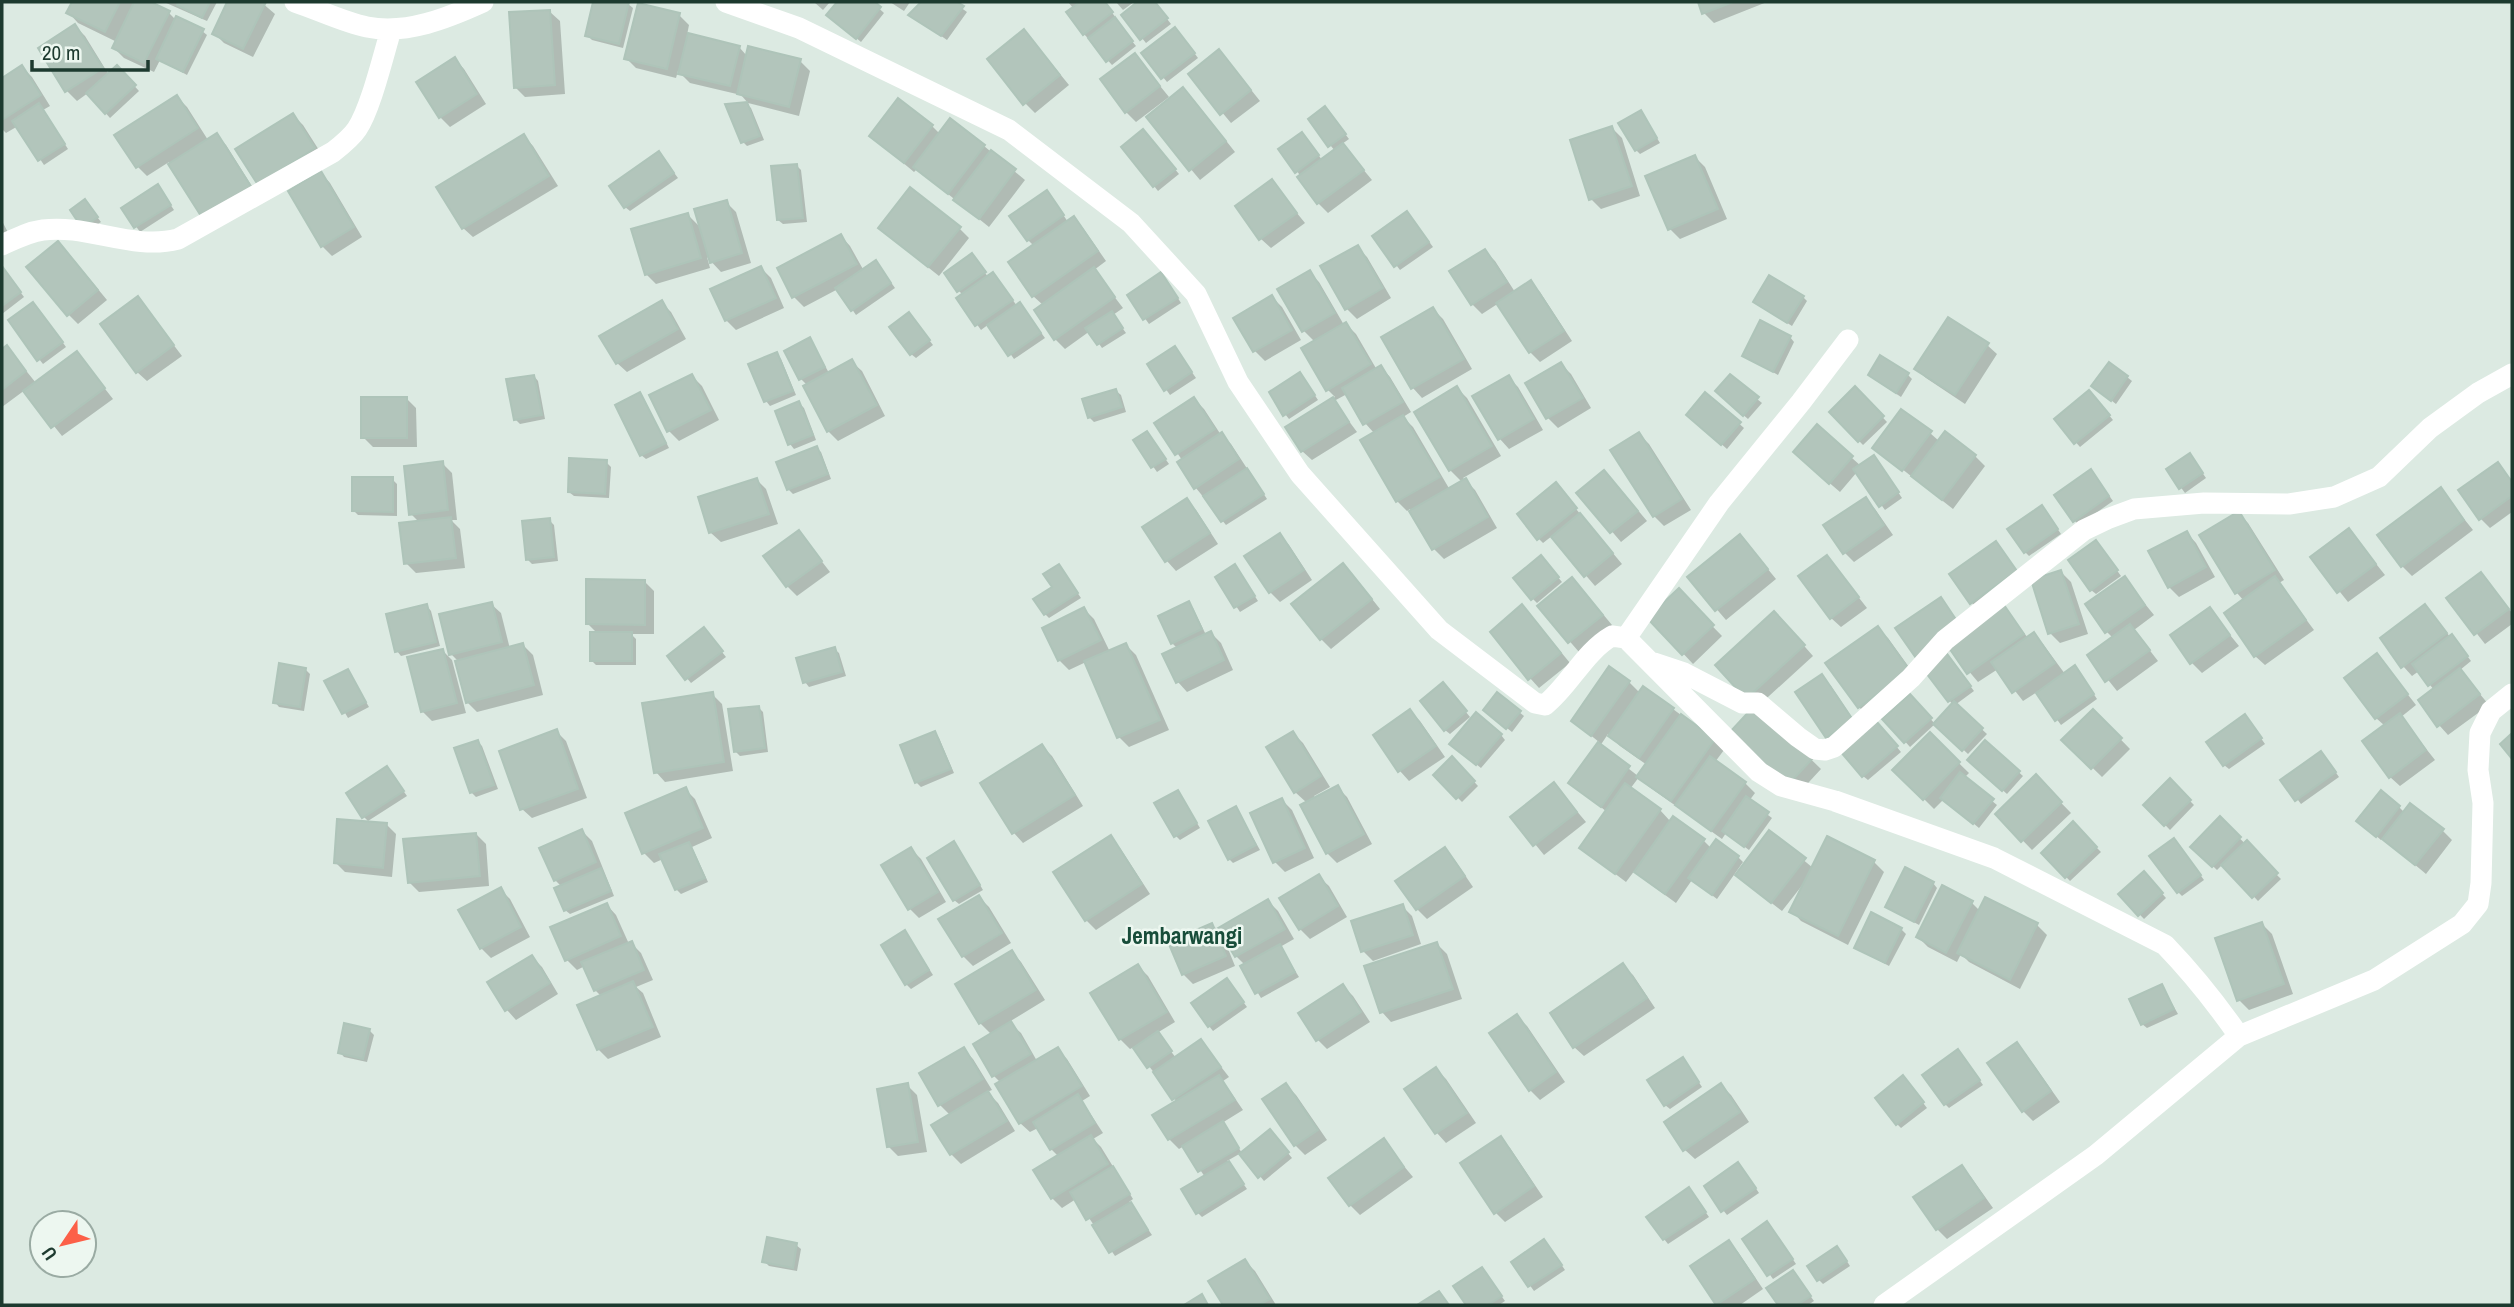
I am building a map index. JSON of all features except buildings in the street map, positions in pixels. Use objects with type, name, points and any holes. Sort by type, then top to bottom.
[{"type":"street","points":[[295,2],[366,27],[391,30],[454,15],[483,2]]},
{"type":"street","points":[[726,2],[799,28],[1009,130],[1131,223],[1196,294],[1238,382],[1300,474],[1439,630],[1535,703],[1545,705],[1555,697],[1600,643],[1612,636],[1626,638],[1759,772],[1782,786],[1835,801],[1994,858],[2165,945],[2214,1000],[2239,1035]]},
{"type":"street","points":[[2,244],[28,233],[45,230],[144,243],[162,243],[178,239],[333,152],[346,142],[357,129],[364,113],[391,30]]},
{"type":"street","points":[[1626,638],[1719,503],[1848,340]]},
{"type":"street","points":[[1649,662],[1684,673],[1742,703],[1758,704],[1815,749],[1834,747],[1911,678],[1945,640],[2084,530],[2134,509],[2204,503],[2289,504],[2334,497],[2379,477],[2430,428],[2478,393],[2512,374]]},
{"type":"street","points":[[1884,1305],[2096,1155],[2239,1035],[2374,980],[2462,924],[2478,904],[2481,883],[2483,803],[2478,770],[2480,733],[2491,711],[2512,694]]},
{"type":"district","name":"Jembarwangi","points":[[1182,936]]}]
